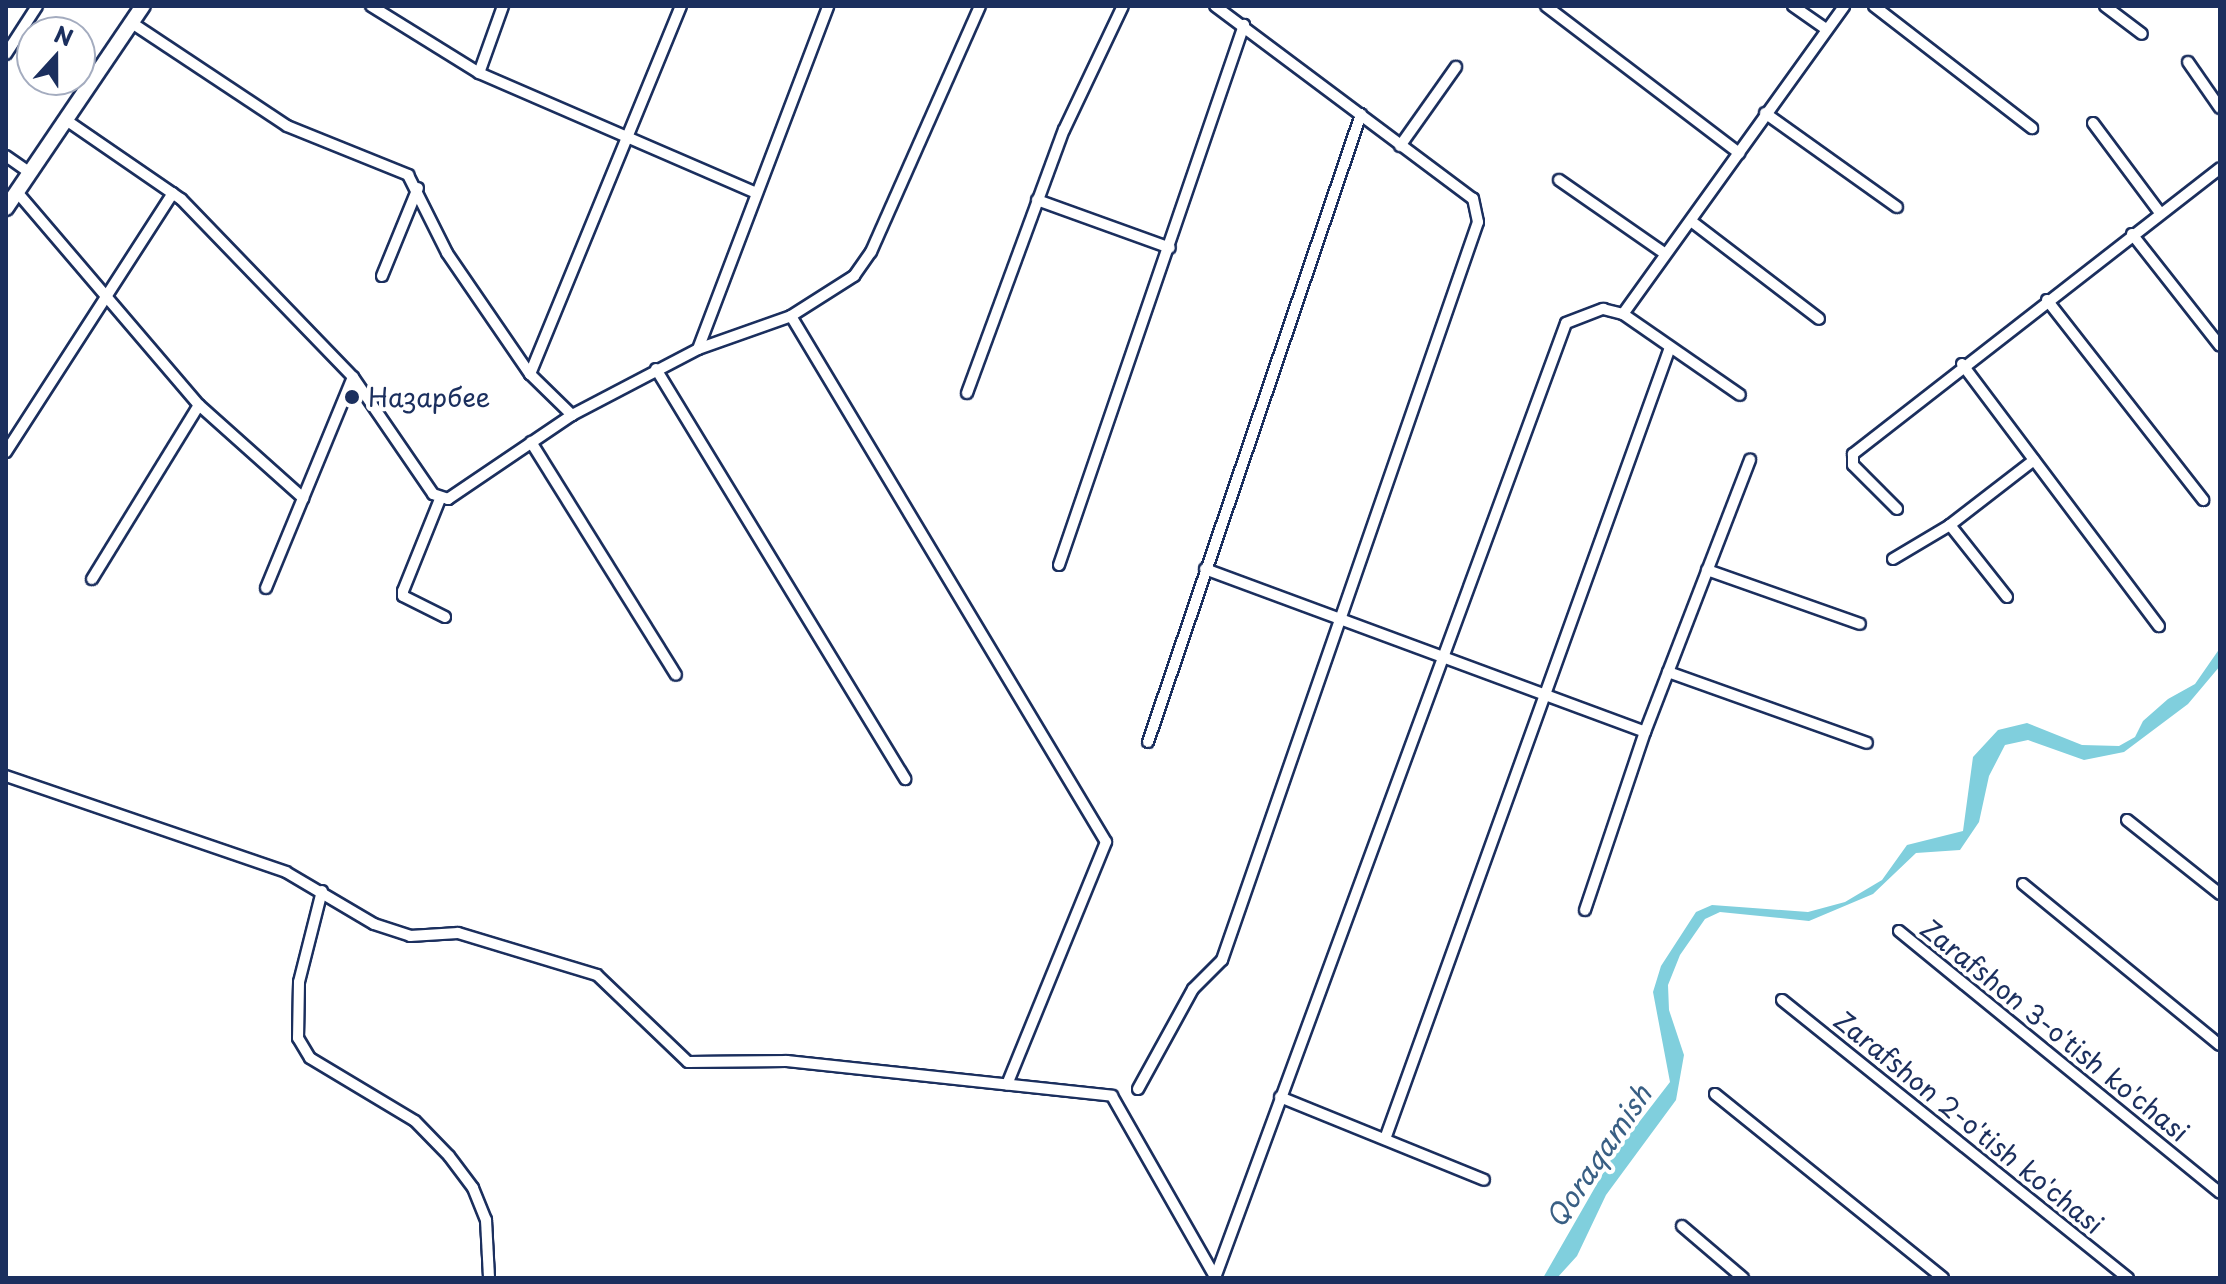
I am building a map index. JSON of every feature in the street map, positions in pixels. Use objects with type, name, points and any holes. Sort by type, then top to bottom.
[{"type":"main road","points":[[6,208],[136,12]]},
{"type":"street","points":[[6,54],[37,6]]},
{"type":"street","points":[[371,6],[479,73],[754,192]]},
{"type":"street","points":[[479,73],[503,6]]},
{"type":"street","points":[[530,374],[681,6]]},
{"type":"street","points":[[698,349],[754,192],[828,6]]},
{"type":"street","points":[[440,499],[448,499],[572,415],[656,369],[698,349],[791,316],[854,276],[871,252],[980,6]]},
{"type":"street","points":[[967,393],[1064,130],[1123,6]]},
{"type":"street","points":[[1138,1089],[1193,989],[1222,960],[1478,222],[1473,199],[1215,6]]},
{"type":"street","points":[[1546,6],[1739,153]]},
{"type":"street","points":[[1793,6],[1826,29]]},
{"type":"street","points":[[1623,314],[1844,6]]},
{"type":"street","points":[[1874,6],[2032,128]]},
{"type":"street","points":[[2105,6],[2142,34]]},
{"type":"street","points":[[136,12],[287,126],[408,175],[418,188],[447,253],[530,374],[572,415]]},
{"type":"street","points":[[1059,565],[1244,25]]},
{"type":"street","points":[[2188,62],[2220,108]]},
{"type":"street","points":[[1400,146],[1456,67]]},
{"type":"street","points":[[1765,113],[1897,207]]},
{"type":"street","points":[[1148,742],[1361,114]]},
{"type":"street","points":[[66,120],[173,193],[353,377],[440,499]]},
{"type":"street","points":[[2093,123],[2160,213]]},
{"type":"street","points":[[6,156],[30,173]]},
{"type":"street","points":[[1897,509],[1853,465],[1853,454],[1962,364],[2219,170]]},
{"type":"street","points":[[1559,180],[1664,253]]},
{"type":"street","points":[[382,276],[418,188]]},
{"type":"street","points":[[17,192],[199,405],[303,498]]},
{"type":"street","points":[[6,452],[173,193]]},
{"type":"street","points":[[1037,200],[1170,248]]},
{"type":"street","points":[[1691,221],[1819,319]]},
{"type":"street","points":[[2132,234],[2220,346]]},
{"type":"street","points":[[2047,300],[2203,500]]},
{"type":"street","points":[[1216,1277],[1566,323],[1603,309],[1623,314],[1669,350],[1740,395]]},
{"type":"street","points":[[791,316],[1106,842],[1007,1085]]},
{"type":"street","points":[[1385,1139],[1669,350]]},
{"type":"street","points":[[1962,364],[2159,626]]},
{"type":"street","points":[[656,369],[905,779]]},
{"type":"street","points":[[266,588],[353,377]]},
{"type":"street","points":[[92,579],[199,405]]},
{"type":"street","points":[[531,442],[676,675]]},
{"type":"street","points":[[1585,910],[1645,732],[1750,460]]},
{"type":"street","points":[[1893,559],[1950,525],[2034,460]]},
{"type":"street","points":[[440,499],[403,596],[445,617]]},
{"type":"street","points":[[1950,525],[2007,597]]},
{"type":"street","points":[[1205,569],[1645,732]]},
{"type":"street","points":[[1707,570],[1860,624]]},
{"type":"street","points":[[1668,672],[1867,743]]},
{"type":"street","points":[[6,776],[286,872],[374,924],[410,936],[458,933],[597,975],[688,1062],[787,1061],[1112,1096],[1216,1277]]},
{"type":"street","points":[[2127,820],[2220,894]]},
{"type":"street","points":[[2023,884],[2220,1045]]},
{"type":"street","points":[[322,891],[299,982],[298,1038],[310,1058],[415,1121],[449,1156],[473,1188],[486,1220],[489,1278]]},
{"type":"street","name":"Zarafshon 3-o'tish ko'chasi","points":[[1899,931],[2220,1193]]},
{"type":"street","name":"Zarafshon 2-o'tish ko'chasi","points":[[1782,1000],[2128,1278]]},
{"type":"street","points":[[1715,1094],[1943,1278]]},
{"type":"street","points":[[1280,1097],[1484,1180]]},
{"type":"street","points":[[1682,1226],[1743,1278]]},
{"type":"water","points":[[2220,648],[2220,666],[2188,704],[2124,752],[2084,760],[2028,740],[2005,745],[1989,776],[1979,822],[1960,850],[1916,853],[1873,894],[1809,921],[1720,912],[1705,919],[1680,955],[1668,985],[1669,1010],[1684,1055],[1676,1100],[1606,1195],[1577,1256],[1557,1278],[1543,1278],[1613,1156],[1670,1082],[1653,992],[1661,966],[1696,912],[1712,905],[1808,912],[1845,902],[1882,880],[1907,845],[1963,831],[1973,757],[1998,730],[2027,723],[2082,745],[2119,746],[2135,737],[2143,721],[2168,699],[2195,684]]},
{"type":"place","name":"Назарбее","points":[[352,397]]},
{"type":"water label","name":"Qoraqamish","points":[[1598,1156]]}]
